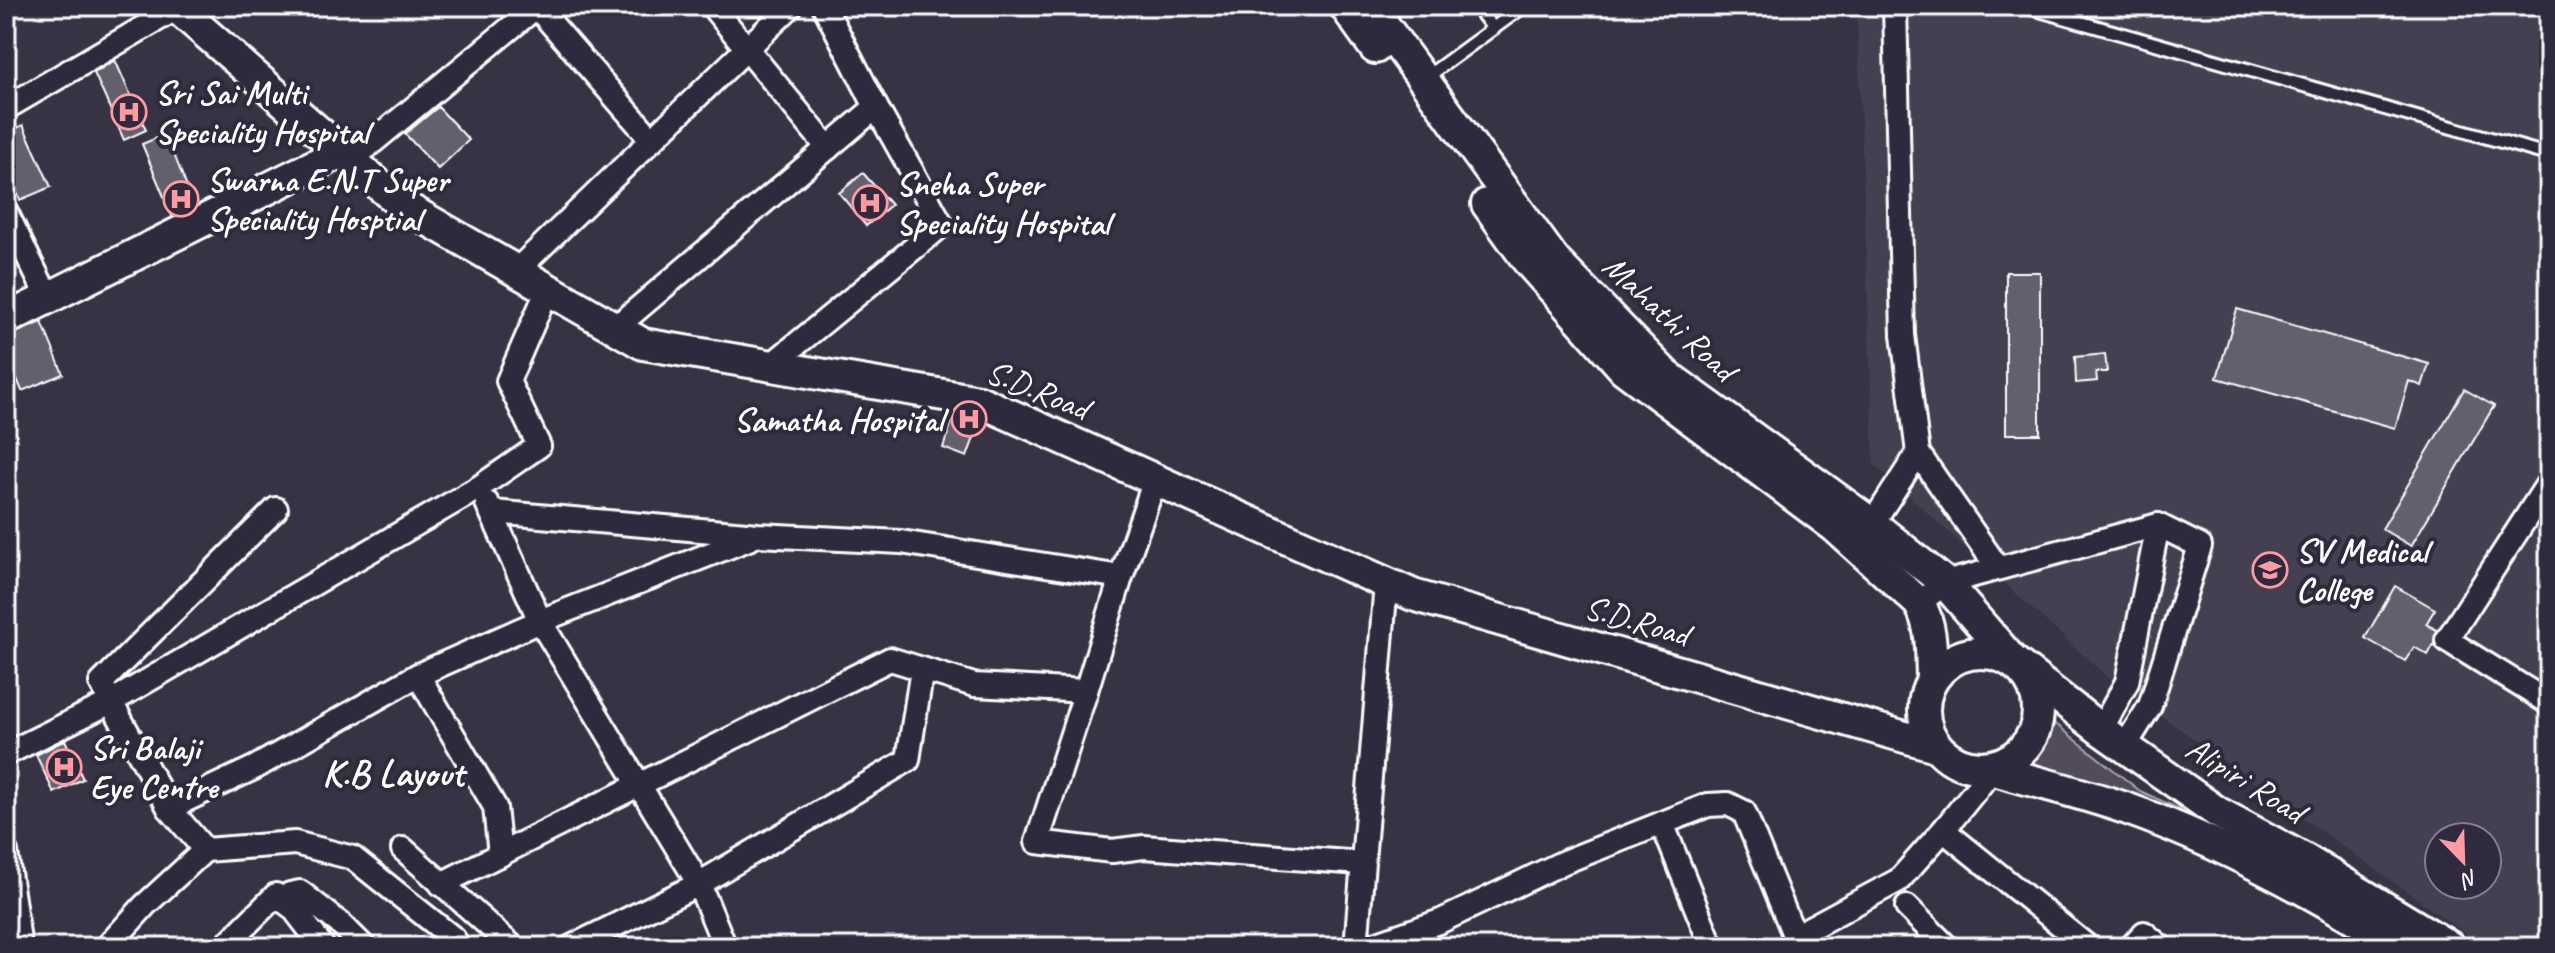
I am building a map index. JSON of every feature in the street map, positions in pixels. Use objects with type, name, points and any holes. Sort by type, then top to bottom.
[{"type":"street","points":[[6,319],[346,156],[537,6],[652,140]]},
{"type":"street","points":[[712,6],[828,148]]},
{"type":"street","points":[[516,271],[791,6]]},
{"type":"street","points":[[770,366],[942,225],[824,6]]},
{"type":"street","name":"Mahathi Road","points":[[1345,6],[1624,369],[1834,526],[1919,603]]},
{"type":"street","name":"Mahathi Road","points":[[1370,6],[1423,80],[1536,254],[1666,375],[1872,524],[1945,583],[2012,660]]},
{"type":"street","points":[[1895,6],[1903,335],[1918,453],[1998,568]]},
{"type":"street","points":[[6,108],[188,11]]},
{"type":"street","name":"S.D.Road","points":[[188,11],[402,205],[643,344],[979,401],[1428,599],[1936,746]]},
{"type":"street","points":[[615,328],[876,107]]},
{"type":"street","points":[[6,212],[48,298]]},
{"type":"street","points":[[6,754],[111,702],[478,488],[539,446],[508,381],[548,289]]},
{"type":"street","points":[[1872,524],[1918,453]]},
{"type":"street","points":[[1155,480],[1037,842],[1112,851],[1144,847],[1361,863]]},
{"type":"street","points":[[2549,482],[2447,640],[2549,703]]},
{"type":"street","points":[[478,488],[493,512],[540,621],[699,884],[725,947]]},
{"type":"street","points":[[205,850],[169,808],[101,683],[276,509]]},
{"type":"street","points":[[493,512],[758,535],[901,542],[1121,577]]},
{"type":"street","points":[[1932,679],[1930,631],[1919,603],[1945,583],[2158,525],[2200,546],[2150,706],[2113,738]]},
{"type":"street","points":[[2113,738],[2158,525]]},
{"type":"street","points":[[169,808],[254,768],[418,675],[540,621],[758,535]]},
{"type":"street","points":[[1356,947],[1386,583]]},
{"type":"street","points":[[1978,652],[2012,660],[2026,673],[2035,689],[2039,707],[2037,724],[2030,741],[2017,754],[1988,769],[1958,762],[1936,746],[1927,731],[1923,713],[1925,695],[1932,679],[1944,665],[1960,656],[1978,652]]},
{"type":"street","points":[[441,884],[890,659],[974,685],[1086,691]]},
{"type":"street","name":"Alipiri Road","points":[[2012,660],[2113,738],[2217,812],[2304,859],[2450,947]]},
{"type":"street","points":[[571,947],[699,884],[908,760],[922,669]]},
{"type":"street","points":[[418,675],[495,807],[500,855]]},
{"type":"street","points":[[1366,947],[1441,921],[1564,862],[1662,823],[1708,805],[1728,804],[1744,812],[1797,942],[1899,880],[1946,827],[1988,769]]},
{"type":"street","name":"Alipiri Road","points":[[1988,769],[2123,808],[2201,838],[2358,920],[2402,947]]},
{"type":"street","points":[[1662,823],[1712,947]]},
{"type":"street","points":[[1946,827],[1948,834],[2061,939],[2088,947]]},
{"type":"street","points":[[107,947],[145,905],[205,850],[295,843],[353,858],[453,938],[459,947]]},
{"type":"street","points":[[403,849],[513,947]]},
{"type":"street","points":[[6,852],[20,947]]},
{"type":"street","points":[[283,901],[290,894],[300,892],[364,947]]},
{"type":"street","points":[[231,944],[276,895],[293,908],[323,947]]},
{"type":"street","points":[[1907,907],[1947,947]]},
{"type":"street","points":[[2131,947],[2144,933],[2161,947]]},
{"type":"lane","points":[[1476,6],[1493,28]]},
{"type":"lane","points":[[1423,80],[1524,6]]},
{"type":"lane","points":[[2023,6],[2549,155]]},
{"type":"shaded area","name":"SV Medical College","points":[[1849,6],[2549,6],[2549,947],[2485,947],[2309,822],[2106,676],[1874,464],[1857,17]]},
{"type":"shaded area","points":[[2047,717],[2140,791],[2225,830],[2223,834],[2024,760],[2039,738]]},
{"type":"building","points":[[115,60],[146,130],[124,140],[94,73]]},
{"type":"building","points":[[438,107],[469,140],[438,169],[405,134]]},
{"type":"building","points":[[23,125],[51,187],[20,200],[6,167],[6,133]]},
{"type":"building","points":[[166,134],[194,205],[172,216],[142,144]]},
{"type":"building","points":[[863,173],[891,205],[866,226],[839,193]]},
{"type":"building","points":[[2006,272],[2040,272],[2040,434],[2006,434]]},
{"type":"building","points":[[2237,309],[2429,364],[2422,386],[2409,381],[2395,428],[2217,378]]},
{"type":"building","points":[[42,322],[63,374],[22,391],[6,352],[6,337]]},
{"type":"building","points":[[2105,354],[2107,372],[2096,372],[2097,381],[2076,383],[2075,357]]},
{"type":"building","points":[[2464,389],[2494,406],[2411,546],[2382,529]]},
{"type":"building","points":[[954,415],[980,421],[967,457],[943,448]]},
{"type":"building","points":[[2395,586],[2435,609],[2426,624],[2437,630],[2428,655],[2414,647],[2405,661],[2365,638]]},
{"type":"building","points":[[65,740],[83,779],[54,793],[36,755]]},
{"type":"place","name":"Sri Sai Multi Speciality Hospital","points":[[129,112]]},
{"type":"place","name":"Swarna E.N.T Super Speciality Hosptial","points":[[181,199]]},
{"type":"place","name":"Sneha Super Speciality Hospital","points":[[870,203]]},
{"type":"place","name":"Samatha Hospital","points":[[969,419]]},
{"type":"place","name":"SV Medical College","points":[[2270,570]]},
{"type":"place","name":"Sri Balaji Eye Centre","points":[[64,767]]},
{"type":"district","name":"K.B Layout","points":[[393,773]]}]
